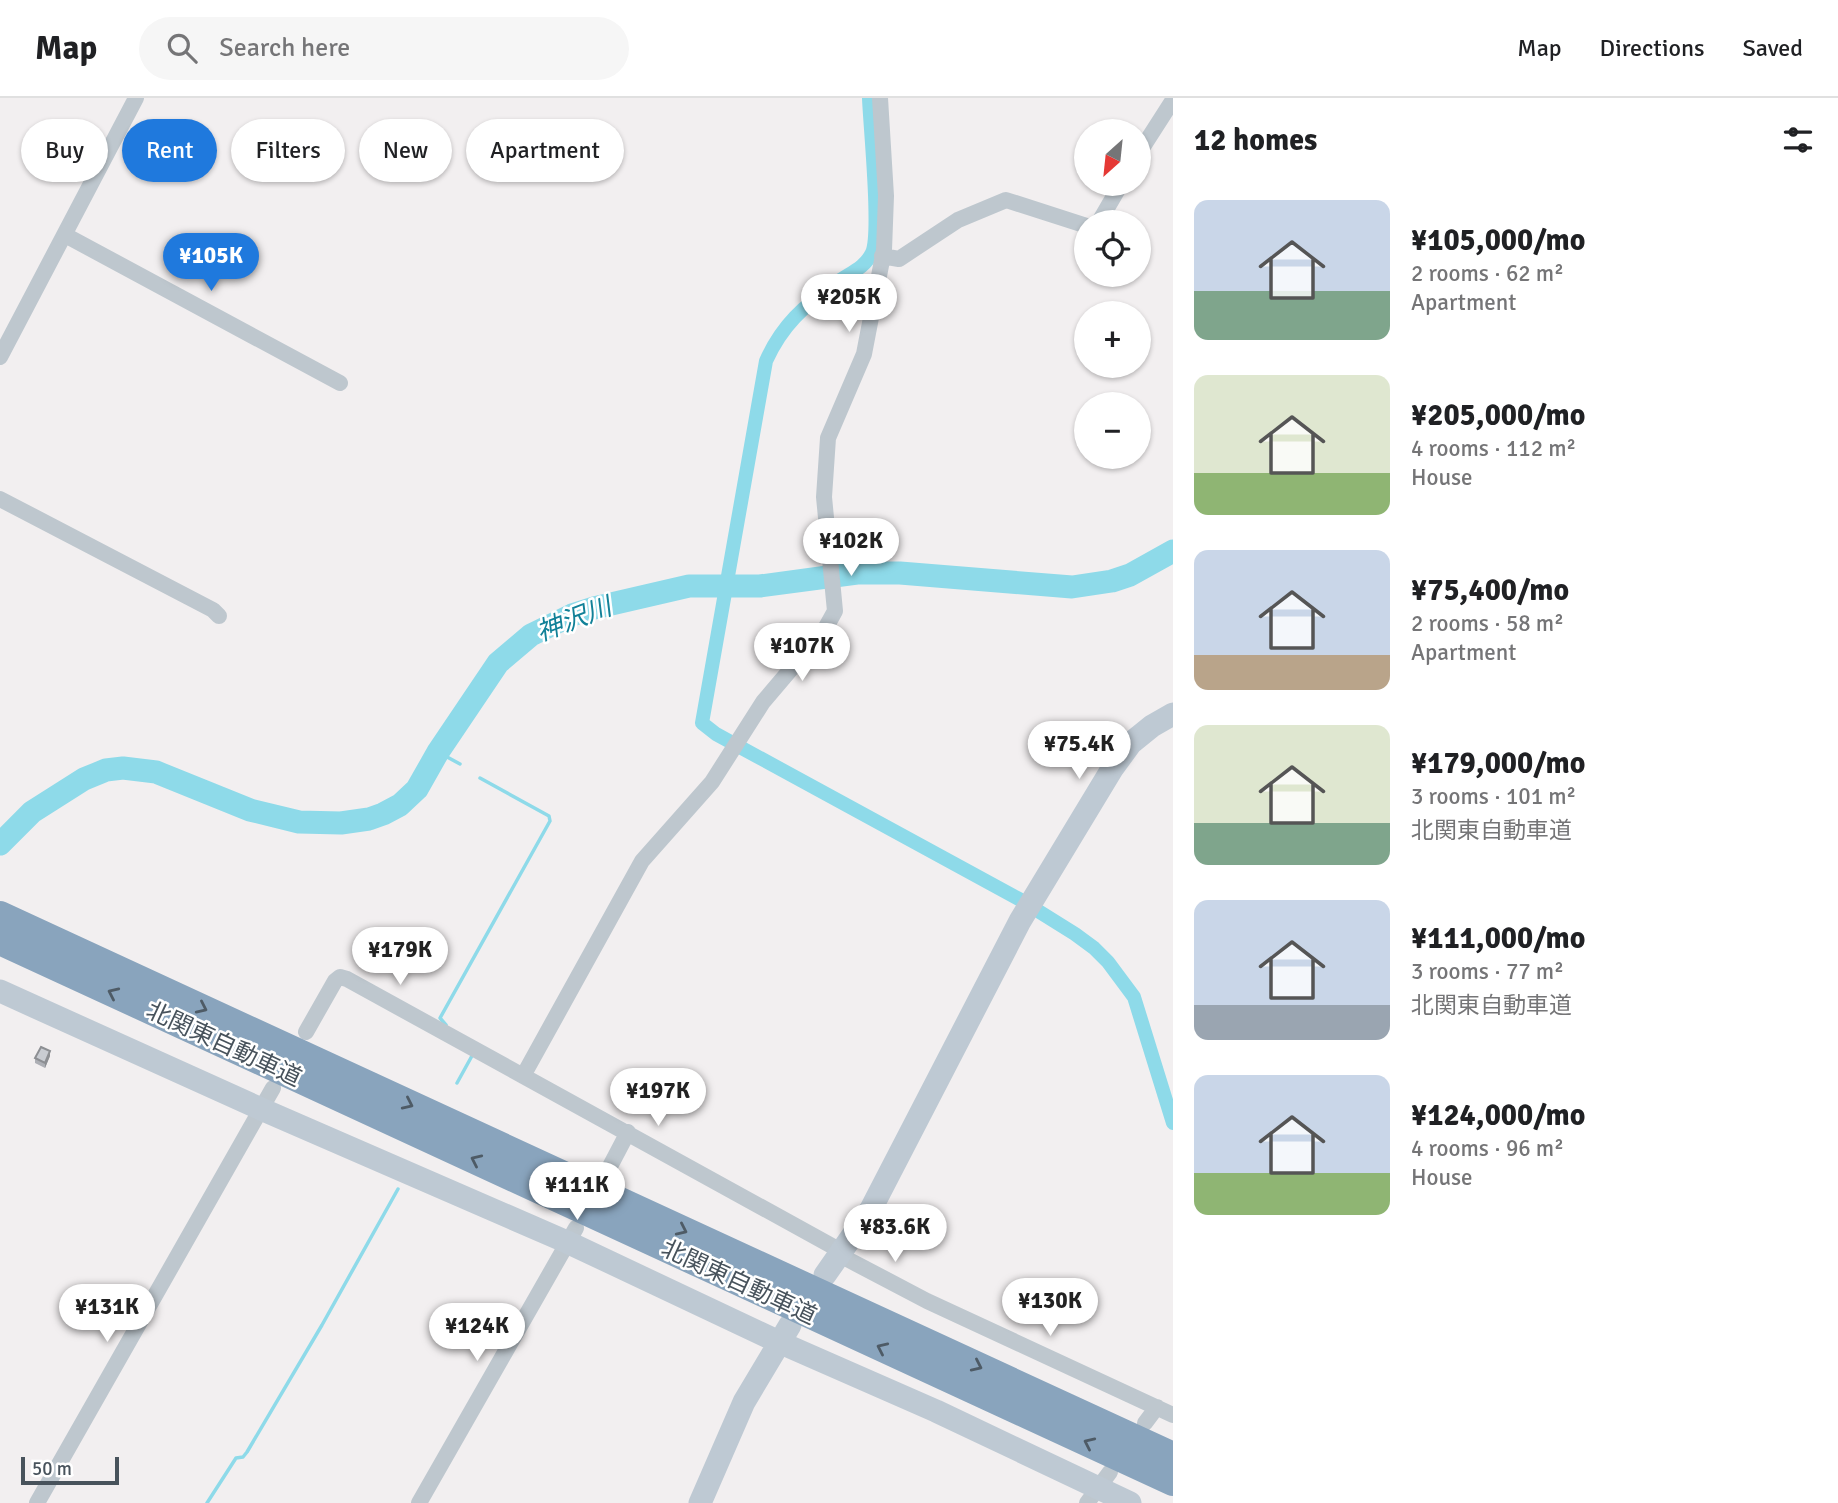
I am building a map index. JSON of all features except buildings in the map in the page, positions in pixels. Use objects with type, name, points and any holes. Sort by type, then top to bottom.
[{"type":"highway","name":"北関東自動車道","points":[[2,925],[1173,1456]]},
{"type":"highway","name":"北関東自動車道","points":[[2,925],[1173,1482]]},
{"type":"street","points":[[0,358],[5,335],[65,235],[136,98]]},
{"type":"street","points":[[523,1076],[642,861],[712,782],[773,690],[825,629],[835,611],[824,497],[828,438],[864,354],[883,256],[886,196],[880,98]]},
{"type":"street","points":[[1152,133],[1173,100]]},
{"type":"street","points":[[883,256],[899,259],[958,220],[1006,200],[1074,222]]},
{"type":"street","points":[[65,235],[340,383]]},
{"type":"street","points":[[0,499],[219,615]]},
{"type":"street","points":[[825,1275],[871,1209],[1028,906],[1130,743],[1173,714]]},
{"type":"street","points":[[306,1032],[335,981],[343,977],[832,1246],[849,1260],[927,1301],[1173,1415]]},
{"type":"street","points":[[0,991],[261,1109],[572,1235],[786,1334],[936,1411],[1130,1503]]},
{"type":"street","points":[[37,1503],[273,1088]]},
{"type":"street","points":[[606,1174],[628,1132]]},
{"type":"street","points":[[419,1503],[572,1235]]},
{"type":"street","points":[[700,1503],[744,1402],[786,1334]]},
{"type":"street","points":[[1145,1423],[1157,1407]]},
{"type":"waterway","points":[[869,98],[875,203],[872,253],[861,267],[824,291],[795,317],[779,337],[766,361],[702,723],[716,734],[1019,899],[1094,948],[1134,997],[1173,1123]]},
{"type":"waterway","name":"神沢川","points":[[0,844],[32,812],[84,779],[106,770],[123,768],[156,772],[250,810],[299,822],[341,823],[383,814],[400,805],[417,789],[438,752],[498,663],[531,635],[572,615],[594,608],[689,586],[760,586],[857,573],[900,573],[1072,587],[1112,581],[1130,575],[1173,551]]},
{"type":"waterway","points":[[438,752],[460,764]]},
{"type":"waterway","points":[[446,1025],[440,1018],[550,821],[549,816],[480,778]]},
{"type":"waterway","points":[[457,1083],[473,1054]]},
{"type":"waterway","points":[[207,1503],[236,1458],[243,1457],[247,1452],[398,1189]]}]
